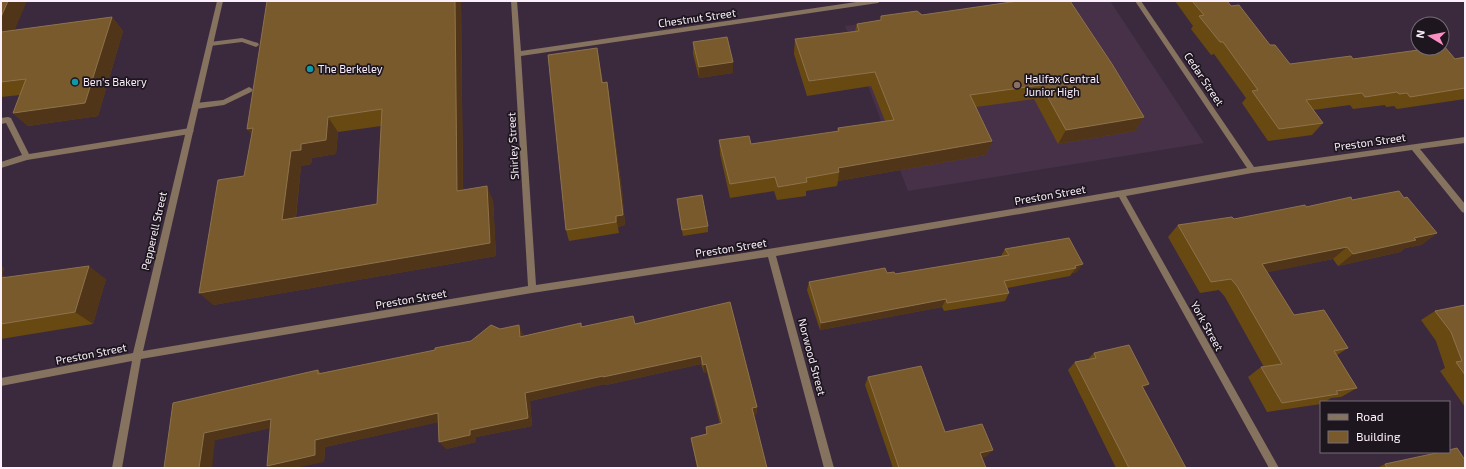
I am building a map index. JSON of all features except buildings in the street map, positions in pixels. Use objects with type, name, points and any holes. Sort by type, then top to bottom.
[{"type":"street","name":"Pepperell Street","points":[[117,468],[137,356],[220,1]]},
{"type":"street","name":"Shirley Street","points":[[514,1],[532,289]]},
{"type":"street","name":"Chestnut Street","points":[[518,54],[878,1]]},
{"type":"street","name":"Cedar Street","points":[[1138,1],[1252,170]]},
{"type":"street","points":[[210,44],[242,40],[256,45]]},
{"type":"street","points":[[196,106],[224,102],[249,90]]},
{"type":"street","points":[[1,121],[8,120],[27,157]]},
{"type":"street","points":[[1,164],[27,157],[190,131]]},
{"type":"street","name":"Preston Street","points":[[1,382],[137,356],[532,289],[771,253],[1121,194],[1252,170],[1465,140]]},
{"type":"street","points":[[1414,147],[1465,210]]},
{"type":"street","name":"York Street","points":[[1121,194],[1274,468]]},
{"type":"street","name":"Norwood Street","points":[[771,253],[830,468]]},
{"type":"shaded area","name":"Halifax Central Junior High","points":[[1031,1],[1110,1],[1204,143],[908,191],[845,26]]},
{"type":"place","name":"The Berkeley","points":[[310,69]]},
{"type":"place","name":"Ben's Bakery","points":[[75,82]]},
{"type":"place","name":"Halifax Central Junior High","points":[[1017,85]]}]
